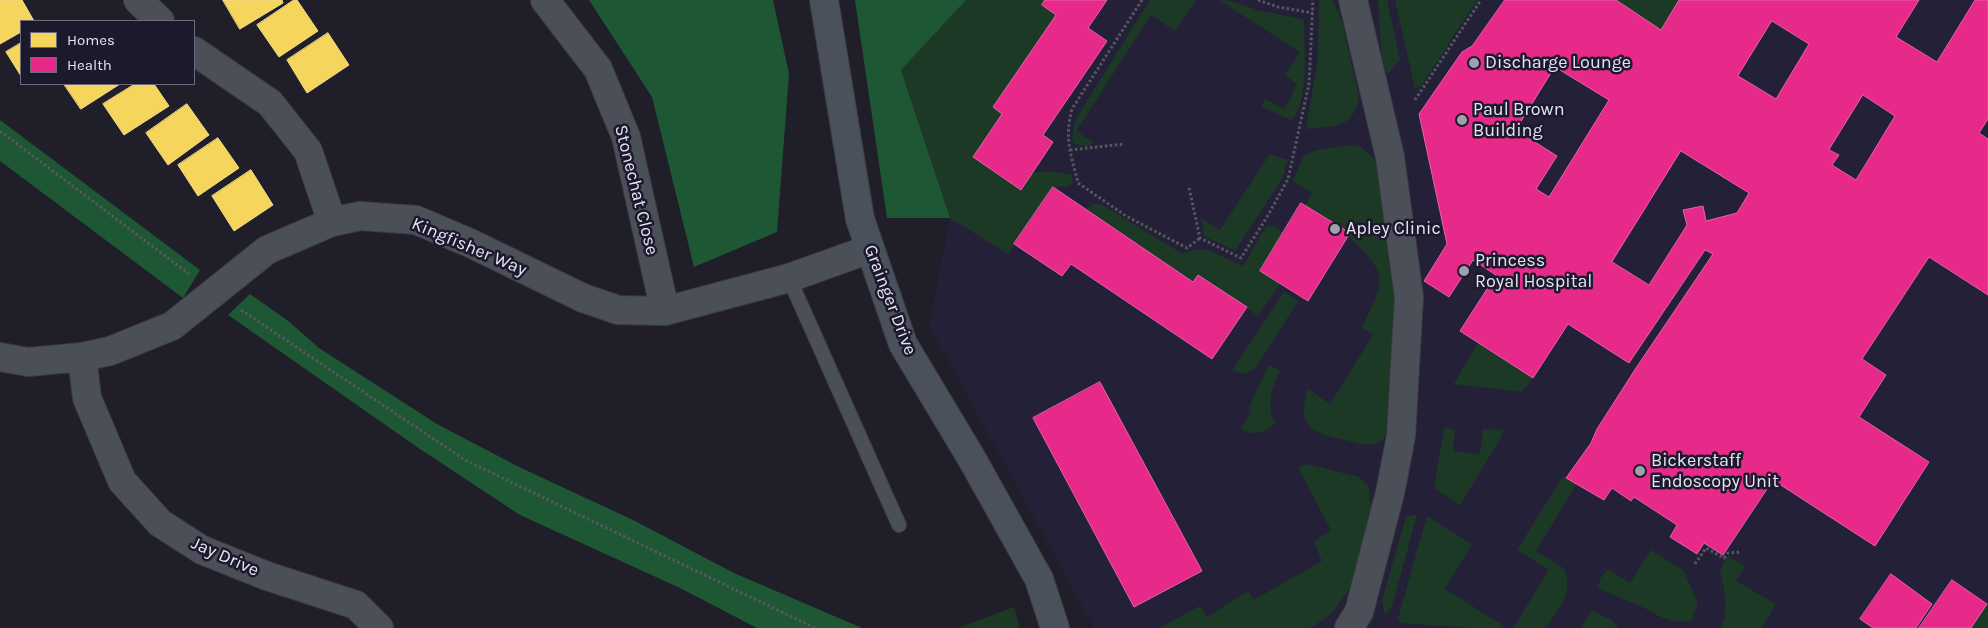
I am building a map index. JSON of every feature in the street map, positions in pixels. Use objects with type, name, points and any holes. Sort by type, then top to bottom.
[{"type":"street","points":[[138,0],[159,20]]},
{"type":"street","name":"Stonechat Close","points":[[545,0],[598,69],[626,137],[665,311]]},
{"type":"street","name":"Grainger Drive","points":[[824,0],[860,219],[903,344],[972,459],[1039,579],[1056,628]]},
{"type":"street","points":[[1349,628],[1359,612],[1390,493],[1401,436],[1409,297],[1390,157],[1353,0]]},
{"type":"street","points":[[195,52],[270,103],[308,151],[332,222]]},
{"type":"street","name":"Kingfisher Way","points":[[0,357],[28,362],[82,357],[110,351],[172,326],[213,291],[267,250],[332,222],[360,216],[416,220],[583,298],[618,310],[665,311],[789,278],[870,249]]},
{"type":"street","name":"Jay Drive","points":[[82,357],[87,398],[122,481],[160,523],[202,550],[266,576],[356,605],[379,628]]},
{"type":"lane","points":[[789,278],[899,525]]},
{"type":"path","points":[[1142,0],[1072,109],[1067,128],[1078,183],[1126,216],[1187,248],[1200,238]]},
{"type":"path","points":[[1258,0],[1278,7],[1313,13]]},
{"type":"path","points":[[1200,238],[1241,258],[1288,179],[1308,84],[1313,13],[1312,0]]},
{"type":"path","points":[[1415,100],[1481,0]]},
{"type":"path","points":[[0,131],[213,291],[465,460],[815,628]]},
{"type":"path","points":[[1070,150],[1124,144]]},
{"type":"path","points":[[1189,188],[1200,238]]},
{"type":"path","points":[[1696,564],[1706,548],[1724,558],[1728,553],[1741,552]]},
{"type":"shaded area","name":"Princess Royal Hospital","points":[[966,0],[1988,0],[1988,628],[1094,628],[929,325],[950,218],[901,70]]},
{"type":"green space","points":[[589,0],[773,0],[789,74],[777,232],[694,267],[652,97]]},
{"type":"green space","points":[[855,0],[966,0],[901,70],[950,218],[887,218]]},
{"type":"green space","points":[[966,0],[1045,0],[1042,5],[1056,15],[993,107],[1002,114],[1032,173],[1052,172],[1072,175],[1072,182],[1069,186],[1053,187],[1008,254],[950,218],[901,70]]},
{"type":"green space","points":[[1150,0],[1196,0],[1175,31],[1151,15],[1076,131],[1094,143],[1087,146],[1074,144],[1072,137],[1076,119]]},
{"type":"green space","points":[[1219,0],[1230,1],[1261,11],[1304,20],[1305,73],[1301,101],[1297,112],[1291,120],[1262,107],[1264,99],[1285,109],[1297,84],[1285,75],[1300,52]]},
{"type":"green space","points":[[1319,0],[1333,0],[1342,22],[1359,97],[1355,111],[1348,120],[1336,126],[1306,129],[1318,58]]},
{"type":"green space","points":[[1378,0],[1387,0],[1400,60],[1387,74],[1382,60]]},
{"type":"green space","points":[[1395,0],[1477,0],[1421,86],[1415,88]]},
{"type":"green space","points":[[1616,0],[1679,0],[1661,30]]},
{"type":"green space","points":[[0,120],[200,270],[183,298],[0,161]]},
{"type":"green space","points":[[1348,145],[1361,147],[1377,162],[1400,293],[1393,428],[1381,441],[1369,444],[1361,444],[1316,431],[1306,420],[1304,412],[1308,389],[1330,404],[1373,335],[1362,327],[1376,298],[1379,287],[1377,268],[1371,259],[1348,236],[1350,233],[1305,206],[1312,193],[1293,181],[1304,155],[1318,150]]},
{"type":"green space","points":[[1270,154],[1288,160],[1282,179],[1235,251],[1204,236],[1201,218],[1220,230]]},
{"type":"green space","points":[[1093,204],[1101,204],[1181,253],[1198,249],[1211,251],[1243,266],[1266,226],[1274,226],[1283,233],[1260,271],[1280,284],[1258,316],[1199,275],[1193,282],[1087,209]]},
{"type":"green space","points":[[1284,292],[1298,301],[1259,363],[1248,372],[1241,373],[1232,370]]},
{"type":"green space","points":[[250,294],[287,320],[319,348],[437,424],[519,467],[633,520],[734,573],[862,628],[757,628],[680,588],[520,515],[420,449],[228,315]]},
{"type":"green space","points":[[1478,342],[1533,378],[1522,392],[1454,384]]},
{"type":"green space","points":[[1269,365],[1280,371],[1271,396],[1272,417],[1275,422],[1268,429],[1260,433],[1250,433],[1241,429],[1251,411],[1249,407]]},
{"type":"green space","points":[[1444,428],[1455,429],[1453,451],[1480,454],[1483,429],[1503,430],[1502,436],[1460,505],[1434,488]]},
{"type":"green space","points":[[1306,464],[1359,477],[1369,486],[1369,502],[1377,505],[1353,585],[1331,614],[1311,628],[1159,628],[1200,606],[1207,617],[1248,591],[1254,600],[1322,561],[1314,542],[1331,530],[1298,467]]},
{"type":"green space","points":[[1563,476],[1576,485],[1536,551],[1565,569],[1567,578],[1566,594],[1546,628],[1513,628],[1549,570],[1517,550]]},
{"type":"green space","points":[[1417,514],[1392,607],[1385,614],[1382,600],[1406,517]]},
{"type":"green space","points":[[1427,516],[1472,544],[1445,589],[1507,628],[1469,628],[1401,623],[1398,619]]},
{"type":"green space","points":[[1651,550],[1684,571],[1698,604],[1691,621],[1676,621],[1665,618],[1598,588],[1600,579],[1608,569],[1630,583]]},
{"type":"green space","points":[[1728,556],[1745,566],[1736,581],[1776,604],[1762,628],[1720,628],[1726,607],[1720,569]]},
{"type":"green space","points":[[1987,604],[1988,628],[1971,628]]},
{"type":"green space","points":[[1014,607],[1020,628],[958,628]]},
{"type":"green space","points":[[1592,610],[1613,621],[1619,628],[1581,628]]},
{"type":"building: Homes","points":[[0,0],[22,0],[33,20],[20,20],[20,33],[0,44]]},
{"type":"building: Homes","points":[[223,0],[282,0],[283,3],[240,29]]},
{"type":"building: Homes","points":[[294,0],[297,0],[318,31],[279,57],[257,25]]},
{"type":"building: Homes","points":[[328,33],[349,65],[307,93],[287,60]]},
{"type":"building: Homes","points":[[20,44],[20,74],[6,52]]},
{"type":"building: Homes","points":[[65,85],[118,85],[81,109]]},
{"type":"building: Homes","points":[[133,85],[155,85],[169,106],[124,135],[103,104]]},
{"type":"building: Homes","points":[[187,104],[209,135],[168,165],[146,133]]},
{"type":"building: Homes","points":[[218,138],[239,168],[198,196],[178,165]]},
{"type":"building: Homes","points":[[251,170],[273,205],[234,231],[212,196]]},
{"type":"building: Health","points":[[1045,0],[1107,0],[1088,28],[1107,41],[1043,135],[1053,142],[1021,190],[973,157],[1002,114],[993,107],[1056,15],[1042,5]]},
{"type":"building: Health","points":[[1505,0],[1616,0],[1661,30],[1679,0],[1919,0],[1896,37],[1937,62],[1975,0],[1988,0],[1988,119],[1979,133],[1988,139],[1988,295],[1929,257],[1862,359],[1886,375],[1859,417],[1929,462],[1875,546],[1773,480],[1723,555],[1704,543],[1697,554],[1670,537],[1677,525],[1634,497],[1631,501],[1612,488],[1604,500],[1566,478],[1591,443],[1597,429],[1636,368],[1713,254],[1705,250],[1629,363],[1568,324],[1533,378],[1460,331],[1496,275],[1473,260],[1449,297],[1424,281],[1447,244],[1419,114],[1462,52],[1472,46]],"holes":[[[1772,21],[1809,44],[1776,99],[1738,76]],[[1555,67],[1609,100],[1549,197],[1536,189],[1557,156],[1516,130]],[[1863,95],[1895,116],[1856,180],[1832,165],[1839,155],[1829,150]],[[1681,151],[1749,193],[1737,213],[1706,221],[1703,206],[1683,210],[1687,225],[1649,285],[1612,262]]]},
{"type":"building: Health","points":[[1053,187],[1193,282],[1198,275],[1247,307],[1212,359],[1071,264],[1062,276],[1014,244]]},
{"type":"building: Health","points":[[1301,203],[1350,233],[1308,301],[1260,271]]},
{"type":"building: Health","points":[[1100,382],[1202,571],[1134,607],[1033,418]]},
{"type":"building: Health","points":[[1891,574],[1932,604],[1916,628],[1873,628],[1860,619]]},
{"type":"building: Health","points":[[1952,580],[1987,604],[1971,628],[1919,628]]},
{"type":"place","name":"Discharge Lounge","points":[[1474,63]]},
{"type":"place","name":"Paul Brown Building","points":[[1462,120]]},
{"type":"place","name":"Apley Clinic","points":[[1335,229]]},
{"type":"place","name":"Princess Royal Hospital","points":[[1464,271]]},
{"type":"place","name":"Bickerstaff Endoscopy Unit","points":[[1640,471]]}]
